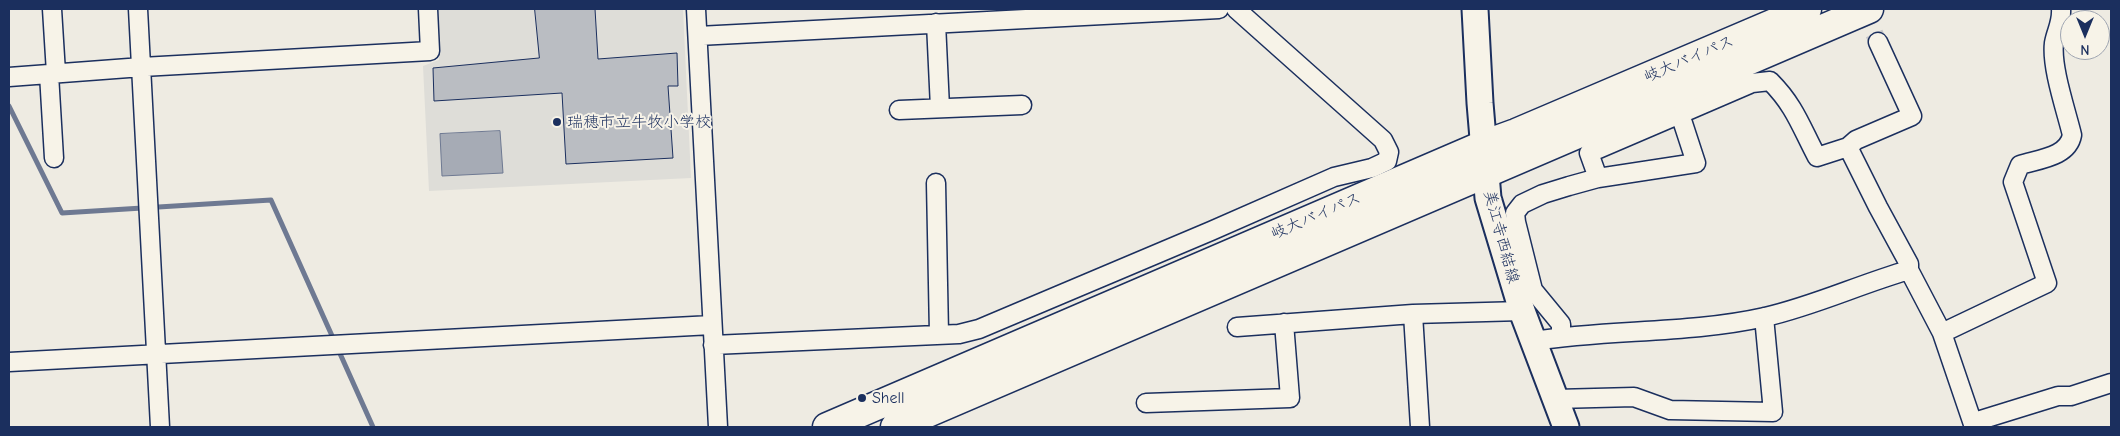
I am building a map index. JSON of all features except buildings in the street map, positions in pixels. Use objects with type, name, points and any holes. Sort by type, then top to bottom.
[{"type":"highway","name":"岐大バイパス","points":[[827,427],[1483,145],[1516,133],[1807,9]]},
{"type":"highway","name":"岐大バイパス","points":[[896,427],[1869,9]]},
{"type":"main road","name":"美江寺西結線","points":[[1475,9],[1488,198],[1522,311],[1566,427]]},
{"type":"street","points":[[52,9],[54,158]]},
{"type":"street","points":[[138,9],[160,427]]},
{"type":"street","points":[[9,77],[142,67],[430,51],[428,9]]},
{"type":"street","points":[[696,9],[718,427]]},
{"type":"street","points":[[698,36],[1219,9]]},
{"type":"street","points":[[713,345],[959,334],[979,329],[1211,232],[1334,177],[1372,168],[1387,161],[1389,152],[1383,140],[1236,9]]},
{"type":"street","points":[[1942,333],[2047,284],[2013,182],[2020,166],[2063,152],[2070,143],[2072,135],[2055,66],[2054,42],[2059,30],[2062,9]]},
{"type":"street","points":[[936,23],[940,108]]},
{"type":"street","points":[[1598,178],[1590,153],[1752,83],[1770,81],[1783,94],[1795,111],[1817,157],[1848,147],[1856,140],[1912,116],[1878,42]]},
{"type":"street","points":[[899,110],[1022,105]]},
{"type":"street","points":[[1561,337],[1560,324],[1532,290],[1516,213],[1522,204],[1543,194],[1598,178],[1696,163],[1680,114]]},
{"type":"street","points":[[1848,147],[1909,264],[1909,270],[1942,333],[1974,425],[2058,396],[2071,396],[2111,382]]},
{"type":"street","points":[[938,334],[940,189]]},
{"type":"street","points":[[1534,341],[1561,337],[1644,332],[1764,317],[1837,295],[1872,281],[1909,270]]},
{"type":"street","points":[[1237,327],[1413,314],[1522,311]]},
{"type":"street","points":[[1413,314],[1420,427]]},
{"type":"street","points":[[1556,399],[1634,397],[1670,410],[1773,412],[1764,317]]},
{"type":"street","points":[[1146,403],[1290,398],[1284,324]]},
{"type":"street","points":[[9,362],[156,356],[712,325]]},
{"type":"shaded area","name":"瑞穂市立牛牧小学校","points":[[437,9],[683,9],[691,178],[429,191],[423,66],[439,60]]},
{"type":"shaded area","points":[[500,131],[503,173],[442,176],[440,134]]},
{"type":"waterway","points":[[9,106],[62,213],[271,200],[373,427]]},
{"type":"tunnel","points":[[1863,9],[1878,42]]},
{"type":"place","name":"瑞穂市立牛牧小学校","points":[[557,122]]},
{"type":"place","name":"Shell","points":[[862,398]]}]
